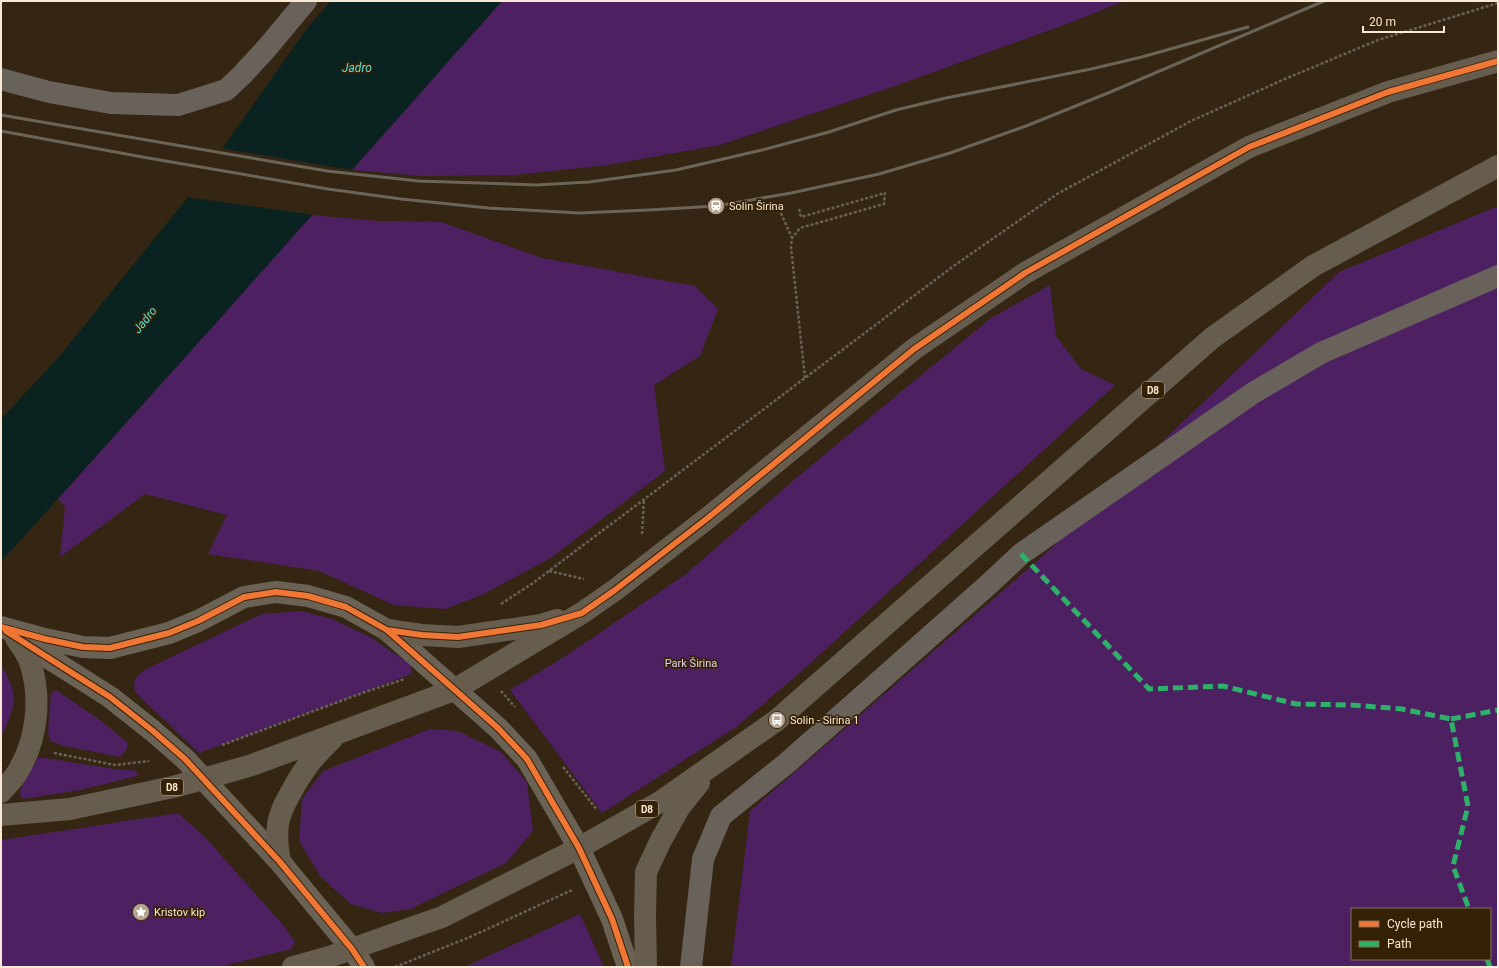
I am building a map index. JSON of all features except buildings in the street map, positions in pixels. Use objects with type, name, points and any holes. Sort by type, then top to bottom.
[{"type":"highway","name":"D8","points":[[1,815],[70,808],[173,787],[203,779],[252,765],[454,690],[582,613],[615,590],[709,517],[914,349],[1024,273],[1249,147],[1388,92],[1498,61]]},
{"type":"highway","name":"D8","points":[[293,967],[358,958],[579,848],[660,802],[777,720],[1212,338],[1313,266],[1498,166]]},
{"type":"highway","points":[[387,630],[422,635],[458,637],[541,625],[582,613]]},
{"type":"highway","points":[[1,792],[17,774],[31,745],[36,717],[36,687],[29,660],[6,631]]},
{"type":"highway","points":[[280,862],[277,846],[277,833],[280,813],[299,778],[314,757],[337,734]]},
{"type":"highway","points":[[646,967],[646,872],[661,840],[679,808],[713,766]]},
{"type":"main road","points":[[6,631],[83,647],[110,648],[169,633],[198,621],[244,597],[276,592],[308,596],[346,607],[387,630],[498,728],[527,759],[579,848],[612,919],[628,967]]},
{"type":"main road","points":[[6,631],[110,697],[185,759],[280,862],[358,958]]},
{"type":"street","points":[[1,79],[49,92],[111,103],[178,105],[226,90],[266,49],[306,1]]},
{"type":"street","points":[[691,967],[703,859],[721,816],[793,758],[983,590],[1021,554],[1253,393],[1321,353],[1498,276]]},
{"type":"path","points":[[497,606],[549,571],[955,265],[1057,194],[1190,121],[1278,82],[1378,40],[1498,3]]},
{"type":"path","points":[[792,238],[800,228],[884,204],[885,193],[801,217],[799,209]]},
{"type":"path","points":[[780,213],[792,238],[791,247],[805,378]]},
{"type":"path","points":[[642,534],[644,499]]},
{"type":"path","points":[[549,571],[584,579]]},
{"type":"path","points":[[31,745],[54,753],[114,765],[185,759],[365,692],[432,670]]},
{"type":"path","points":[[482,673],[506,696],[516,709]]},
{"type":"path","points":[[560,764],[612,830]]},
{"type":"path","points":[[394,967],[470,937],[578,887],[593,878]]},
{"type":"green space","points":[[502,1],[1124,1],[1075,21],[895,86],[720,145],[607,165],[515,175],[423,176],[352,170]]},
{"type":"green space","points":[[1498,206],[1498,967],[731,967],[750,811],[1045,554],[1339,272]]},
{"type":"green space","points":[[312,215],[379,221],[441,222],[542,258],[695,286],[718,309],[700,356],[654,385],[665,471],[552,557],[484,594],[445,609],[394,605],[319,571],[208,554],[227,515],[145,494],[60,557],[65,507],[58,499]]},
{"type":"green space","name":"Park Širina","points":[[1050,285],[1056,336],[1081,369],[1115,385],[803,670],[736,727],[602,813],[510,690],[567,655],[686,574],[802,473],[991,318]]},
{"type":"green space","points":[[302,611],[332,619],[372,638],[411,665],[412,674],[199,753],[135,692],[134,680],[144,670],[262,614]]},
{"type":"green space","points":[[1,666],[9,680],[14,700],[10,716],[1,736]]},
{"type":"green space","points":[[56,690],[104,723],[128,743],[126,751],[120,757],[64,746],[50,741],[48,732],[51,693]]},
{"type":"green space","points":[[430,729],[458,731],[501,752],[527,782],[533,831],[506,863],[410,909],[382,913],[351,904],[321,877],[299,841],[302,799],[323,771]]},
{"type":"green space","points":[[38,758],[114,769],[134,770],[138,773],[137,776],[80,790],[23,799],[20,795],[21,788]]},
{"type":"green space","points":[[178,813],[205,837],[284,926],[295,942],[291,949],[219,967],[1,967],[1,840]]},
{"type":"green space","points":[[580,914],[604,967],[464,967]]},
{"type":"water","name":"Jadro","points":[[331,1],[502,1],[225,313],[1,562],[1,419],[58,358],[188,197],[308,27]]},
{"type":"pier","points":[[220,148],[354,170],[315,215],[185,197]]},
{"type":"railway","points":[[1,131],[328,189],[401,199],[488,208],[579,213],[716,206],[791,193],[879,174],[950,153],[1026,126],[1108,93],[1324,1]]},
{"type":"railway","points":[[1,115],[327,171],[418,181],[536,185],[589,182],[676,170],[762,150],[829,132],[896,110],[946,98],[1091,69],[1142,57],[1248,27]]},
{"type":"marked path","points":[[1021,554],[1149,689],[1223,686],[1296,704],[1352,705],[1402,709],[1451,719],[1468,806],[1453,866],[1469,908]]},
{"type":"marked path","points":[[1451,719],[1498,710]]},
{"type":"marked path","points":[[1487,960],[1490,967]]},
{"type":"cycle path","points":[[387,630],[422,635],[458,637],[541,625],[582,613],[615,590],[709,517],[914,349],[1025,273],[1249,147],[1388,92],[1498,61]]},
{"type":"cycle path","points":[[1,627],[45,639],[83,647],[110,648],[169,633],[198,621],[244,597],[276,592],[308,596],[346,607],[387,630],[498,728],[527,759],[579,848],[612,919],[628,967]]},
{"type":"cycle path","points":[[6,631],[110,697],[185,759],[280,862],[352,949],[364,967]]},
{"type":"place","name":"Solin Širina","points":[[716,206]]},
{"type":"place","name":"Solin - Sirina 1","points":[[777,720]]},
{"type":"place","name":"Kristov kip","points":[[141,912]]}]
